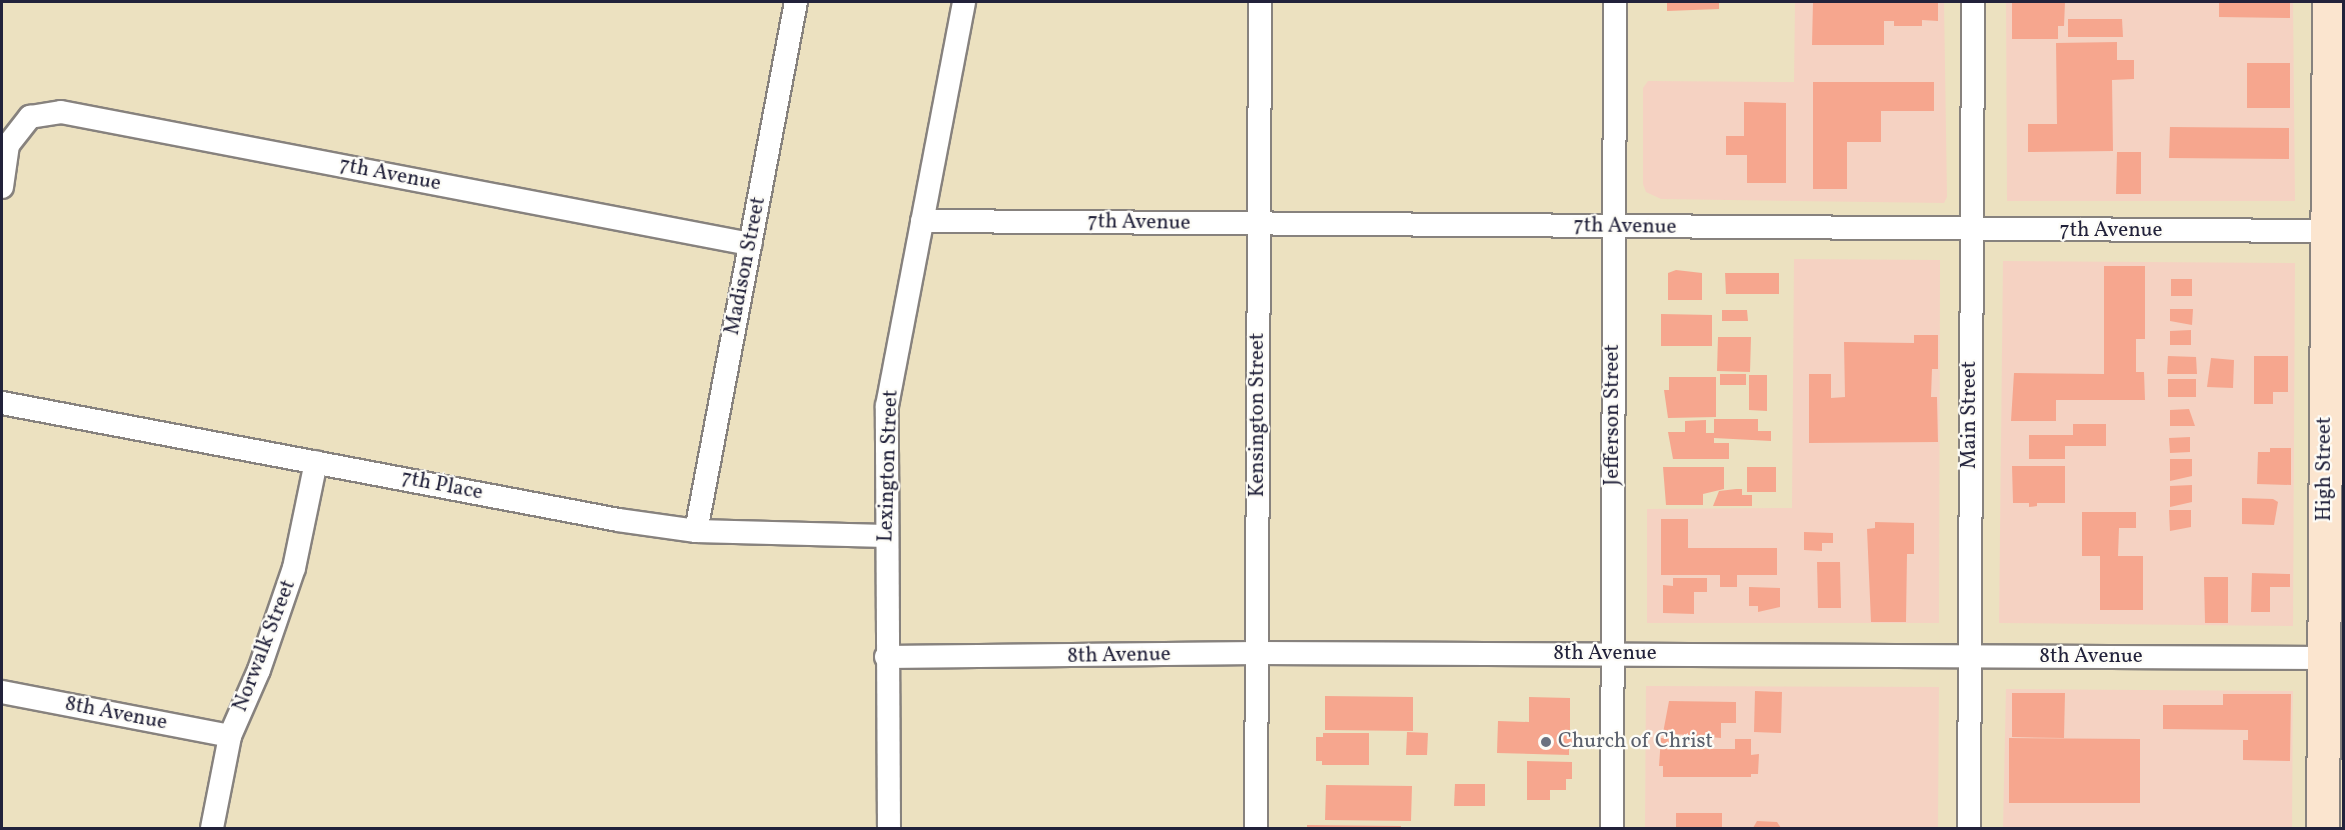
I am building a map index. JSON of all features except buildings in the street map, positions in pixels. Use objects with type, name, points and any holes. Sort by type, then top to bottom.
[{"type":"main road","name":"High Street","points":[[2323,828],[2329,2]]},
{"type":"street","name":"Madison Street","points":[[696,531],[796,2]]},
{"type":"street","name":"Lexington Street","points":[[889,828],[886,657],[887,406],[964,2]]},
{"type":"street","name":"Kensington Street","points":[[1256,828],[1260,2]]},
{"type":"street","name":"Jefferson Street","points":[[1612,828],[1615,2]]},
{"type":"street","name":"Main Street","points":[[1969,828],[1973,2]]},
{"type":"street","name":"7th Avenue","points":[[2,187],[8,145],[30,117],[61,112],[750,244]]},
{"type":"street","name":"7th Avenue","points":[[922,220],[1259,226],[1437,223],[1613,228],[2327,231]]},
{"type":"street","name":"7th Place","points":[[2,403],[696,531],[886,536]]},
{"type":"street","name":"Norwalk Street","points":[[212,828],[230,736],[259,670],[294,568],[316,462]]},
{"type":"street","name":"8th Avenue","points":[[886,657],[1257,653],[2324,658]]},
{"type":"street","name":"8th Avenue","points":[[2,692],[230,736]]},
{"type":"shaded area","points":[[1795,2],[1944,2],[1947,197],[1944,203],[1661,199],[1646,192],[1643,184],[1643,88],[1648,81],[1794,82]]},
{"type":"shaded area","points":[[2006,2],[2293,2],[2295,201],[2007,201]]},
{"type":"shaded area","points":[[1794,259],[1940,260],[1939,623],[1647,623],[1647,509],[1792,508]]},
{"type":"shaded area","points":[[2003,261],[2295,263],[2293,626],[1999,623]]},
{"type":"shaded area","points":[[1646,686],[1939,687],[1938,828],[1645,828]]},
{"type":"shaded area","points":[[2006,689],[2293,691],[2292,828],[2003,828]]},
{"type":"place","name":"Church of Christ","points":[[1546,742]]}]
